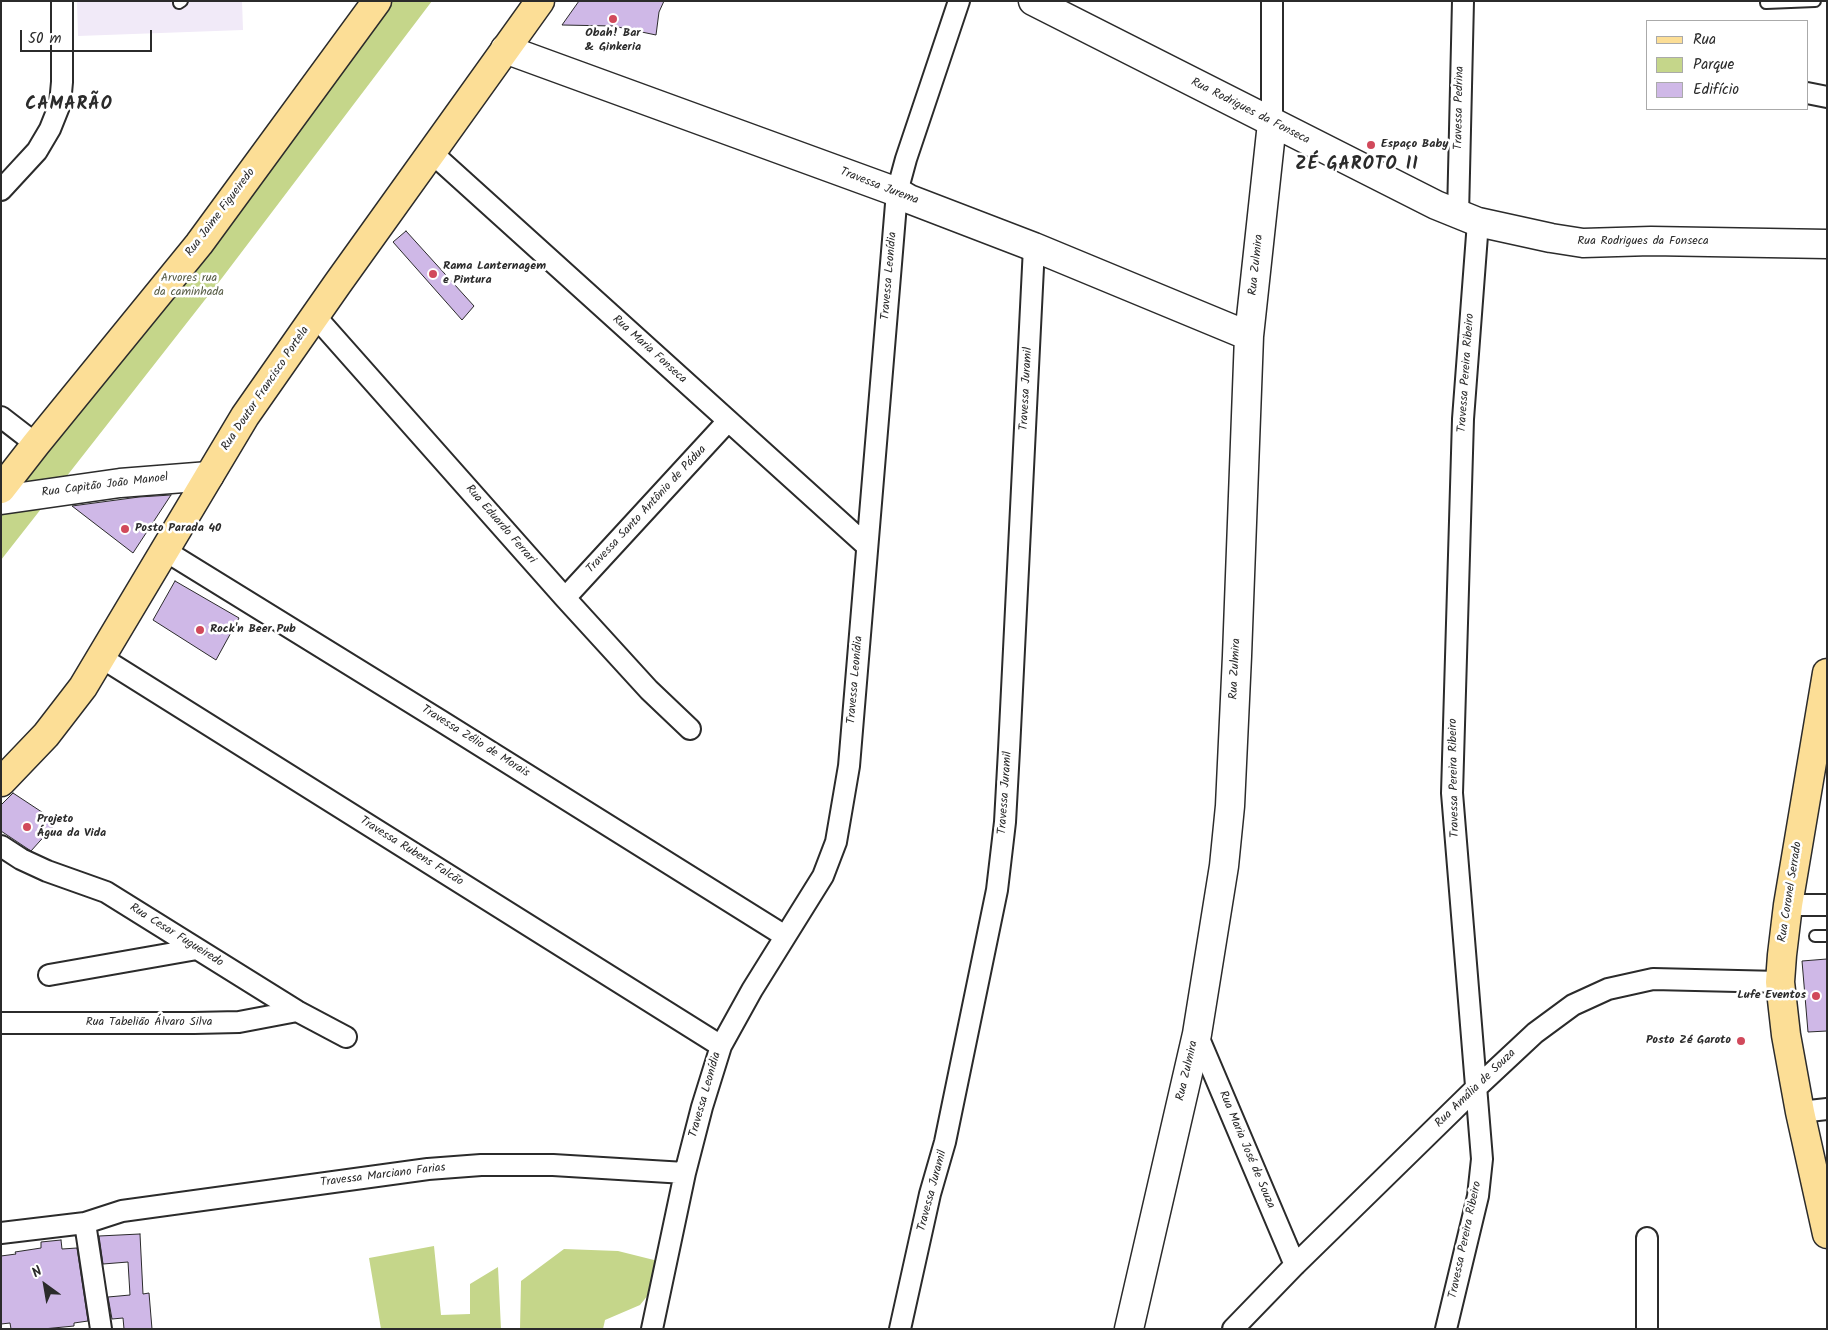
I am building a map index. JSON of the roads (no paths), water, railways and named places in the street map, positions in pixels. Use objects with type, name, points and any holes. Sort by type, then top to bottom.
[{"type":"main road","name":"Rua Jaime Figueiredo","points":[[1,489],[199,244],[377,1]]},
{"type":"main road","name":"Rua Doutor Francisco Portela","points":[[1,782],[46,735],[83,688],[245,416],[540,1]]},
{"type":"main road","name":"Rua Rodrigues da Fonseca","points":[[1033,1],[1272,123],[1468,219],[1551,238],[1583,243],[1651,241],[1827,244]]},
{"type":"main road","name":"Travessa Jurema","points":[[505,49],[897,192],[909,199],[1034,247],[1249,336]]},
{"type":"main road","name":"Rua Zulmira","points":[[1129,1329],[1197,1034],[1224,866],[1230,806],[1249,336],[1272,123]]},
{"type":"main road","name":"Rua Capitão João Manoel","points":[[1,500],[120,483],[209,476]]},
{"type":"main road","name":"Rua Coronel Serrado","points":[[1826,1229],[1800,1112],[1786,1034],[1780,982],[1788,905],[1827,673]]},
{"type":"street","points":[[1,190],[37,150],[50,129],[60,104],[62,82],[62,1]]},
{"type":"street","name":"Travessa Leonídia","points":[[652,1329],[685,1173],[720,1046],[752,990],[823,876],[836,842],[849,766],[897,192],[906,159],[959,1]]},
{"type":"street","name":"Rua Zulmira","points":[[1272,1],[1272,123]]},
{"type":"street","name":"Travessa Pedrina","points":[[1463,1],[1468,219]]},
{"type":"street","points":[[1808,93],[1827,97]]},
{"type":"street","name":"Rua Maria Fonseca","points":[[432,153],[867,546]]},
{"type":"street","name":"Travessa Pereira Ribeiro","points":[[1446,1329],[1478,1196],[1482,1159],[1452,793],[1468,219]]},
{"type":"street","name":"Travessa Juramil","points":[[900,1329],[930,1194],[946,1142],[997,890],[1005,822],[1034,247]]},
{"type":"street","name":"Rua Eduardo Ferrari","points":[[315,316],[648,690],[690,729]]},
{"type":"street","points":[[1,417],[36,444]]},
{"type":"street","name":"Travessa Santo Antônio de Pádua","points":[[565,598],[728,421]]},
{"type":"street","name":"Travessa Zélio de Morais","points":[[164,550],[785,936]]},
{"type":"street","name":"Travessa Rubens Falcão","points":[[102,658],[720,1046]]},
{"type":"street","name":"Rua Cesar Fugueiredo","points":[[1,846],[21,859],[47,871],[106,892],[297,1012],[346,1037]]},
{"type":"street","points":[[1788,905],[1827,905]]},
{"type":"street","points":[[49,975],[197,949]]},
{"type":"street","name":"Rua Amália de Souza","points":[[1233,1329],[1295,1265],[1475,1089],[1534,1033],[1573,1005],[1608,989],[1653,979],[1780,982]]},
{"type":"street","name":"Rua Tabelião Álvaro Silva","points":[[1,1023],[230,1022],[297,1012]]},
{"type":"street","name":"Rua Maria José de Souza","points":[[1197,1034],[1295,1265]]},
{"type":"street","points":[[1800,1112],[1827,1109]]},
{"type":"street","name":"Travessa Marciano Farias","points":[[1,1233],[85,1224],[122,1211],[437,1168],[480,1165],[553,1165],[685,1173]]},
{"type":"street","points":[[85,1224],[102,1329]]},
{"type":"street","points":[[1647,1329],[1648,1238]]},
{"type":"lane","points":[[1766,3],[1815,1]]},
{"type":"lane","points":[[1815,936],[1827,936]]},
{"type":"place","name":"Obah! Bar & Ginkeria","points":[[613,19]]},
{"type":"place","name":"Espaço Baby","points":[[1371,145]]},
{"type":"place","name":"Rama Lanternagem e Pintura","points":[[433,274]]},
{"type":"place","name":"Posto Parada 40","points":[[125,529]]},
{"type":"place","name":"Rock'n Beer Pub","points":[[200,630]]},
{"type":"place","name":"Projeto Água da Vida","points":[[27,827]]},
{"type":"place","name":"Lufe Eventos","points":[[1816,996]]},
{"type":"place","name":"Posto Zé Garoto","points":[[1741,1041]]},
{"type":"district","name":"CAMARÃO","points":[[69,106]]},
{"type":"district","name":"ZÉ GAROTO II","points":[[1357,166]]},
{"type":"park label","name":"Arvores rua da caminhada","points":[[189,286]]}]
